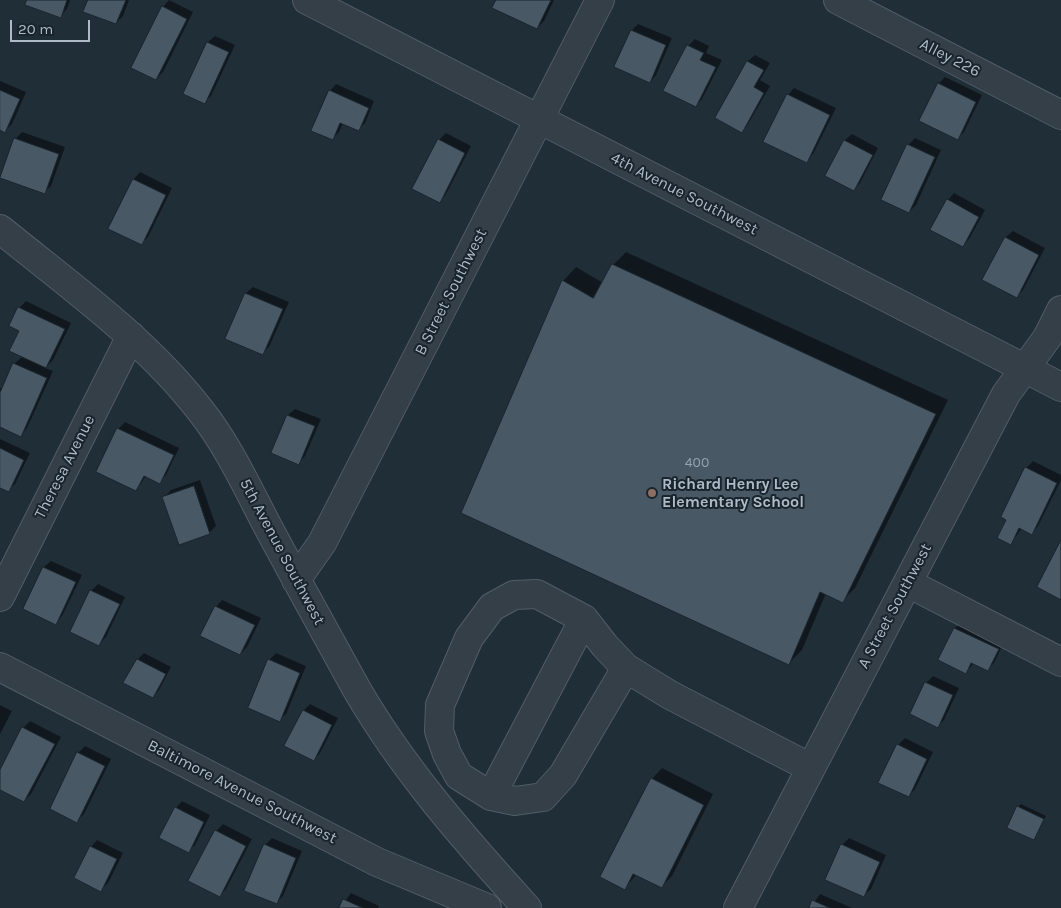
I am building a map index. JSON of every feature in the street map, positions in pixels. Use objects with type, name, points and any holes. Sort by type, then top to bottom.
[{"type":"street","name":"4th Avenue Southwest","points":[[307,0],[1061,387]]},
{"type":"street","name":"B Street Southwest","points":[[296,580],[322,543],[600,0]]},
{"type":"street","name":"Alley 226","points":[[838,0],[1061,115]]},
{"type":"street","name":"5th Avenue Southwest","points":[[0,229],[130,336],[181,386],[217,434],[296,580],[358,690],[386,734],[472,847],[527,908]]},
{"type":"street","name":"A Street Southwest","points":[[738,908],[1006,394],[1047,338],[1061,310]]},
{"type":"street","name":"Theresa Avenue","points":[[0,597],[130,336]]},
{"type":"street","points":[[908,583],[1061,662]]},
{"type":"street","points":[[626,668],[563,775],[543,797],[514,802],[491,796],[459,776],[447,754],[439,731],[440,705],[469,638],[492,608],[514,595],[537,594],[584,618],[605,646],[626,668],[678,700],[811,768]]},
{"type":"street","points":[[491,796],[584,618]]},
{"type":"street","name":"Baltimore Avenue Southwest","points":[[0,667],[376,862],[488,908]]},
{"type":"building","points":[[27,0],[67,0],[61,18],[25,5]]},
{"type":"building","points":[[88,0],[126,0],[116,24],[83,12]]},
{"type":"building","points":[[496,0],[551,0],[537,29],[492,8]]},
{"type":"building","points":[[162,6],[187,19],[156,80],[131,68]]},
{"type":"building","points":[[631,30],[666,45],[650,83],[614,67]]},
{"type":"building","points":[[207,42],[229,52],[205,104],[183,94]]},
{"type":"building","points":[[687,45],[704,53],[700,60],[716,67],[696,107],[663,91]]},
{"type":"building","points":[[747,61],[764,70],[754,87],[764,93],[742,133],[715,118]]},
{"type":"building","points":[[938,83],[976,102],[958,140],[919,121]]},
{"type":"building","points":[[0,90],[20,99],[5,133],[0,130]]},
{"type":"building","points":[[329,90],[369,108],[359,131],[340,123],[333,140],[311,131]]},
{"type":"building","points":[[787,94],[830,115],[807,163],[763,142]]},
{"type":"building","points":[[14,138],[59,154],[45,194],[0,178]]},
{"type":"building","points":[[438,139],[465,153],[440,203],[412,189]]},
{"type":"building","points":[[844,140],[873,155],[854,191],[825,176]]},
{"type":"building","points":[[907,144],[935,157],[909,213],[881,200]]},
{"type":"building","points":[[133,179],[166,195],[142,245],[108,229]]},
{"type":"building","points":[[947,199],[979,217],[963,247],[930,230]]},
{"type":"building","points":[[1005,237],[1039,255],[1017,298],[982,280]]},
{"type":"building","points":[[612,264],[936,414],[843,603],[820,592],[789,665],[461,513],[562,280],[593,298]]},
{"type":"building","points":[[245,293],[283,309],[263,355],[225,339]]},
{"type":"building","points":[[18,307],[65,329],[46,368],[9,351],[19,331],[9,326]]},
{"type":"building","points":[[13,363],[47,378],[21,437],[0,427],[0,393]]},
{"type":"building","points":[[287,415],[315,426],[299,465],[271,453]]},
{"type":"building","points":[[117,428],[174,455],[160,484],[144,476],[136,491],[96,472]]},
{"type":"building","points":[[0,448],[24,460],[9,492],[0,488]]},
{"type":"building","points":[[1025,467],[1057,483],[1032,535],[1019,528],[1011,545],[997,538],[1006,520],[1001,517]]},
{"type":"building","points":[[194,486],[210,534],[179,545],[162,497]]},
{"type":"building","points":[[1061,540],[1061,600],[1037,587]]},
{"type":"building","points":[[43,567],[76,582],[56,625],[23,609]]},
{"type":"building","points":[[90,590],[120,604],[99,646],[70,632]]},
{"type":"building","points":[[215,606],[255,625],[240,655],[200,636]]},
{"type":"building","points":[[954,628],[999,649],[988,671],[971,663],[966,674],[938,660]]},
{"type":"building","points":[[137,659],[166,674],[153,698],[123,683]]},
{"type":"building","points":[[268,659],[300,673],[280,722],[248,708]]},
{"type":"building","points":[[925,682],[953,695],[938,728],[910,714]]},
{"type":"building","points":[[303,710],[332,725],[314,761],[284,746]]},
{"type":"building","points":[[22,727],[55,744],[24,802],[0,790],[0,770]]},
{"type":"building","points":[[897,744],[927,759],[909,797],[878,783]]},
{"type":"building","points":[[77,752],[105,766],[77,823],[50,809]]},
{"type":"building","points":[[651,778],[704,805],[662,888],[633,874],[625,890],[600,877]]},
{"type":"building","points":[[1017,806],[1044,819],[1034,840],[1007,828]]},
{"type":"building","points":[[175,807],[204,822],[189,853],[159,838]]},
{"type":"building","points":[[215,830],[246,846],[220,897],[188,881]]},
{"type":"building","points":[[264,844],[296,858],[277,904],[244,891]]},
{"type":"building","points":[[841,844],[880,862],[864,897],[825,880]]},
{"type":"building","points":[[90,846],[117,859],[101,892],[74,878]]},
{"type":"building","points":[[343,899],[363,908],[339,908]]},
{"type":"building","points":[[812,900],[830,908],[809,908]]},
{"type":"place","name":"Richard Henry Lee Elementary School","points":[[652,493]]}]
